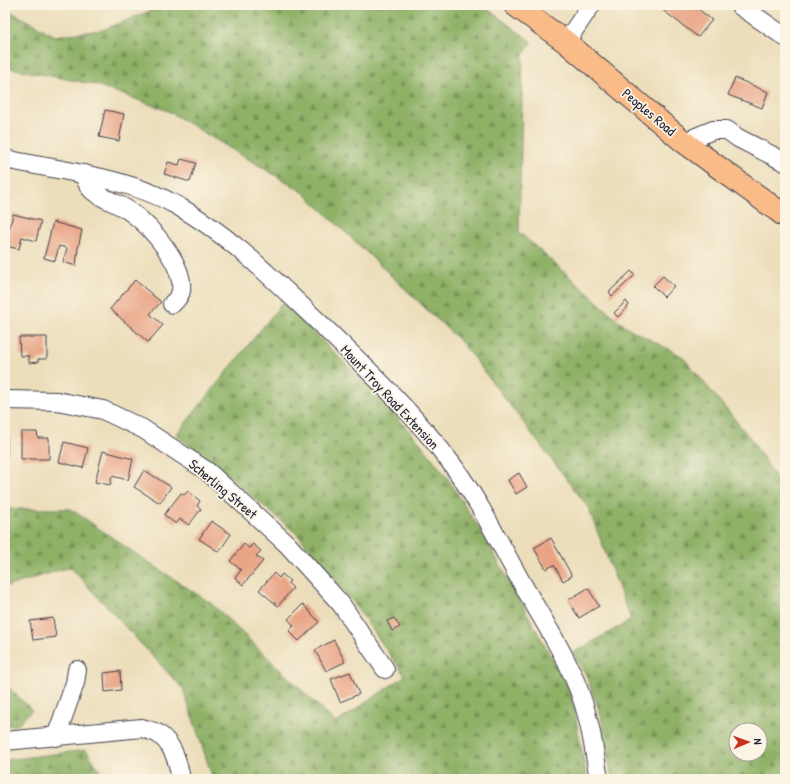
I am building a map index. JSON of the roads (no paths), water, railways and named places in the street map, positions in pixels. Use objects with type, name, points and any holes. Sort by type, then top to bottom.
[{"type":"main road","name":"Peoples Road","points":[[515,5],[566,42],[684,142],[785,216]]},
{"type":"street","points":[[566,42],[591,5]]},
{"type":"street","points":[[739,5],[785,37]]},
{"type":"street","points":[[684,142],[713,130],[727,130],[738,138],[785,162]]},
{"type":"street","name":"Mount Troy Road Extension","points":[[5,159],[109,179],[150,193],[176,204],[212,228],[287,292],[373,374],[454,467],[479,506],[563,656],[578,689],[587,715],[599,779]]},
{"type":"street","points":[[84,174],[90,188],[132,212],[150,229],[166,250],[177,270],[181,283],[181,292],[172,304]]},
{"type":"street","name":"Scherling Street","points":[[5,400],[57,401],[103,410],[143,429],[207,471],[287,544],[341,604],[385,669]]},
{"type":"street","points":[[56,737],[75,683],[77,670]]},
{"type":"street","points":[[5,741],[142,728],[157,733],[168,744],[176,757],[181,779]]}]
